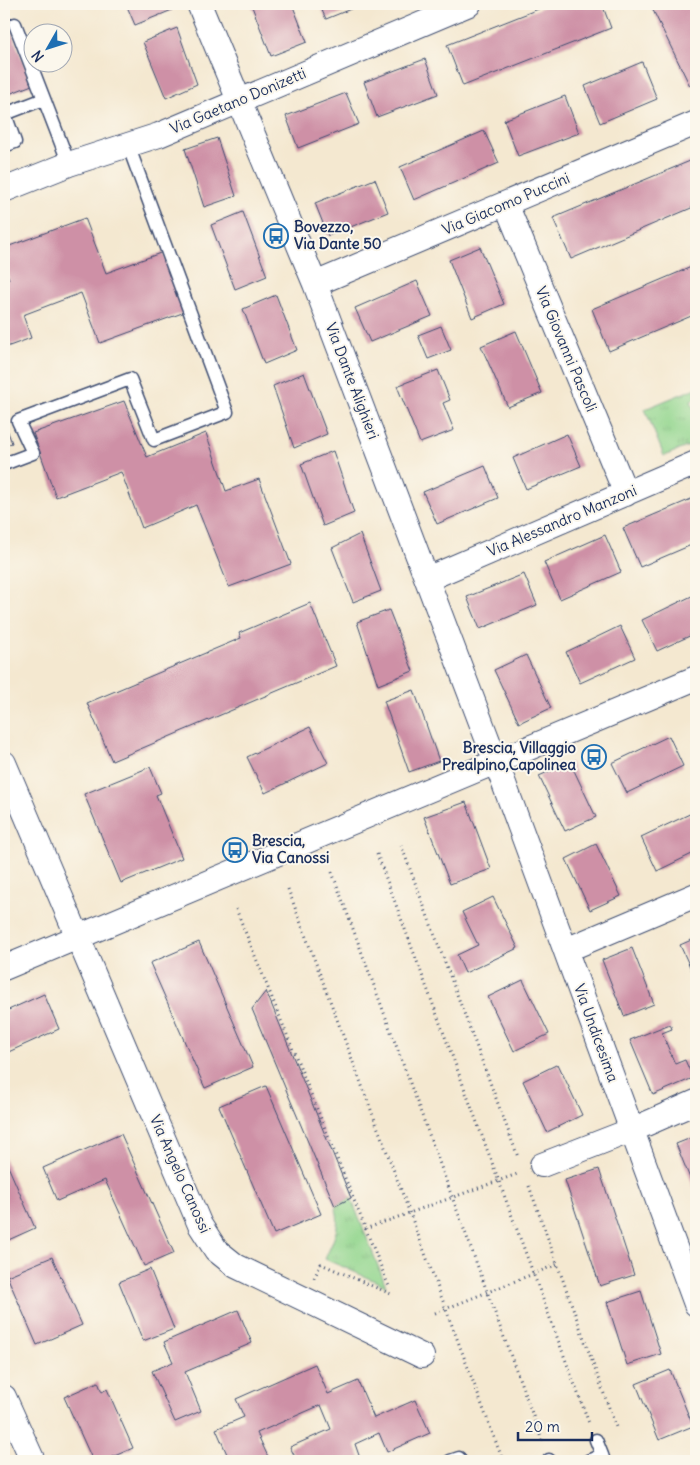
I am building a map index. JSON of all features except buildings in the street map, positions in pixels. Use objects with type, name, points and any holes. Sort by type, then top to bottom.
[{"type":"street","name":"Via Dante Alighieri","points":[[199,4],[315,284],[496,762]]},
{"type":"street","name":"Via Gaetano Donizetti","points":[[4,190],[68,164],[159,135],[469,4]]},
{"type":"street","name":"Via Giacomo Puccini","points":[[315,284],[696,123]]},
{"type":"street","name":"Via Giovanni Pascoli","points":[[506,204],[626,494]]},
{"type":"street","name":"Via Alessandro Manzoni","points":[[427,579],[696,463]]},
{"type":"street","points":[[4,968],[696,678]]},
{"type":"street","name":"Via Undicesima","points":[[496,762],[696,1304]]},
{"type":"street","name":"Via Angelo Canossi","points":[[4,763],[200,1225],[216,1250],[236,1266],[422,1356]]},
{"type":"street","points":[[566,950],[696,894]]},
{"type":"street","points":[[533,1168],[632,1130],[696,1102]]},
{"type":"street","points":[[4,1397],[33,1461]]},
{"type":"lane","points":[[15,24],[68,164]]},
{"type":"lane","points":[[4,146],[15,142],[6,114],[44,99]]},
{"type":"lane","points":[[4,464],[33,453],[18,421],[130,378],[154,440],[228,412],[128,144]]},
{"type":"lane","points":[[588,1461],[603,1458],[596,1440]]},
{"type":"lane","points":[[450,1461],[459,1458],[460,1461]]},
{"type":"path","points":[[401,845],[533,1168],[558,1264],[617,1430]]},
{"type":"path","points":[[377,854],[596,1440]]},
{"type":"path","points":[[332,872],[549,1461]]},
{"type":"path","points":[[288,889],[503,1461]]},
{"type":"path","points":[[236,909],[390,1289]]},
{"type":"path","points":[[365,1229],[533,1168]]},
{"type":"path","points":[[303,1298],[321,1264],[391,1294]]},
{"type":"path","points":[[435,1313],[558,1264]]},
{"type":"green space","points":[[696,388],[696,398],[691,401],[696,414],[696,443],[664,456],[645,409]]},
{"type":"green space","points":[[351,1198],[386,1286],[325,1259],[334,1239],[337,1226],[338,1220],[335,1206]]},
{"type":"place","name":"Bovezzo, Via Dante 50","points":[[276,236]]},
{"type":"place","name":"Brescia, Villaggio Prealpino,Capolinea","points":[[594,757]]},
{"type":"place","name":"Brescia, Via Canossi","points":[[235,850]]}]
